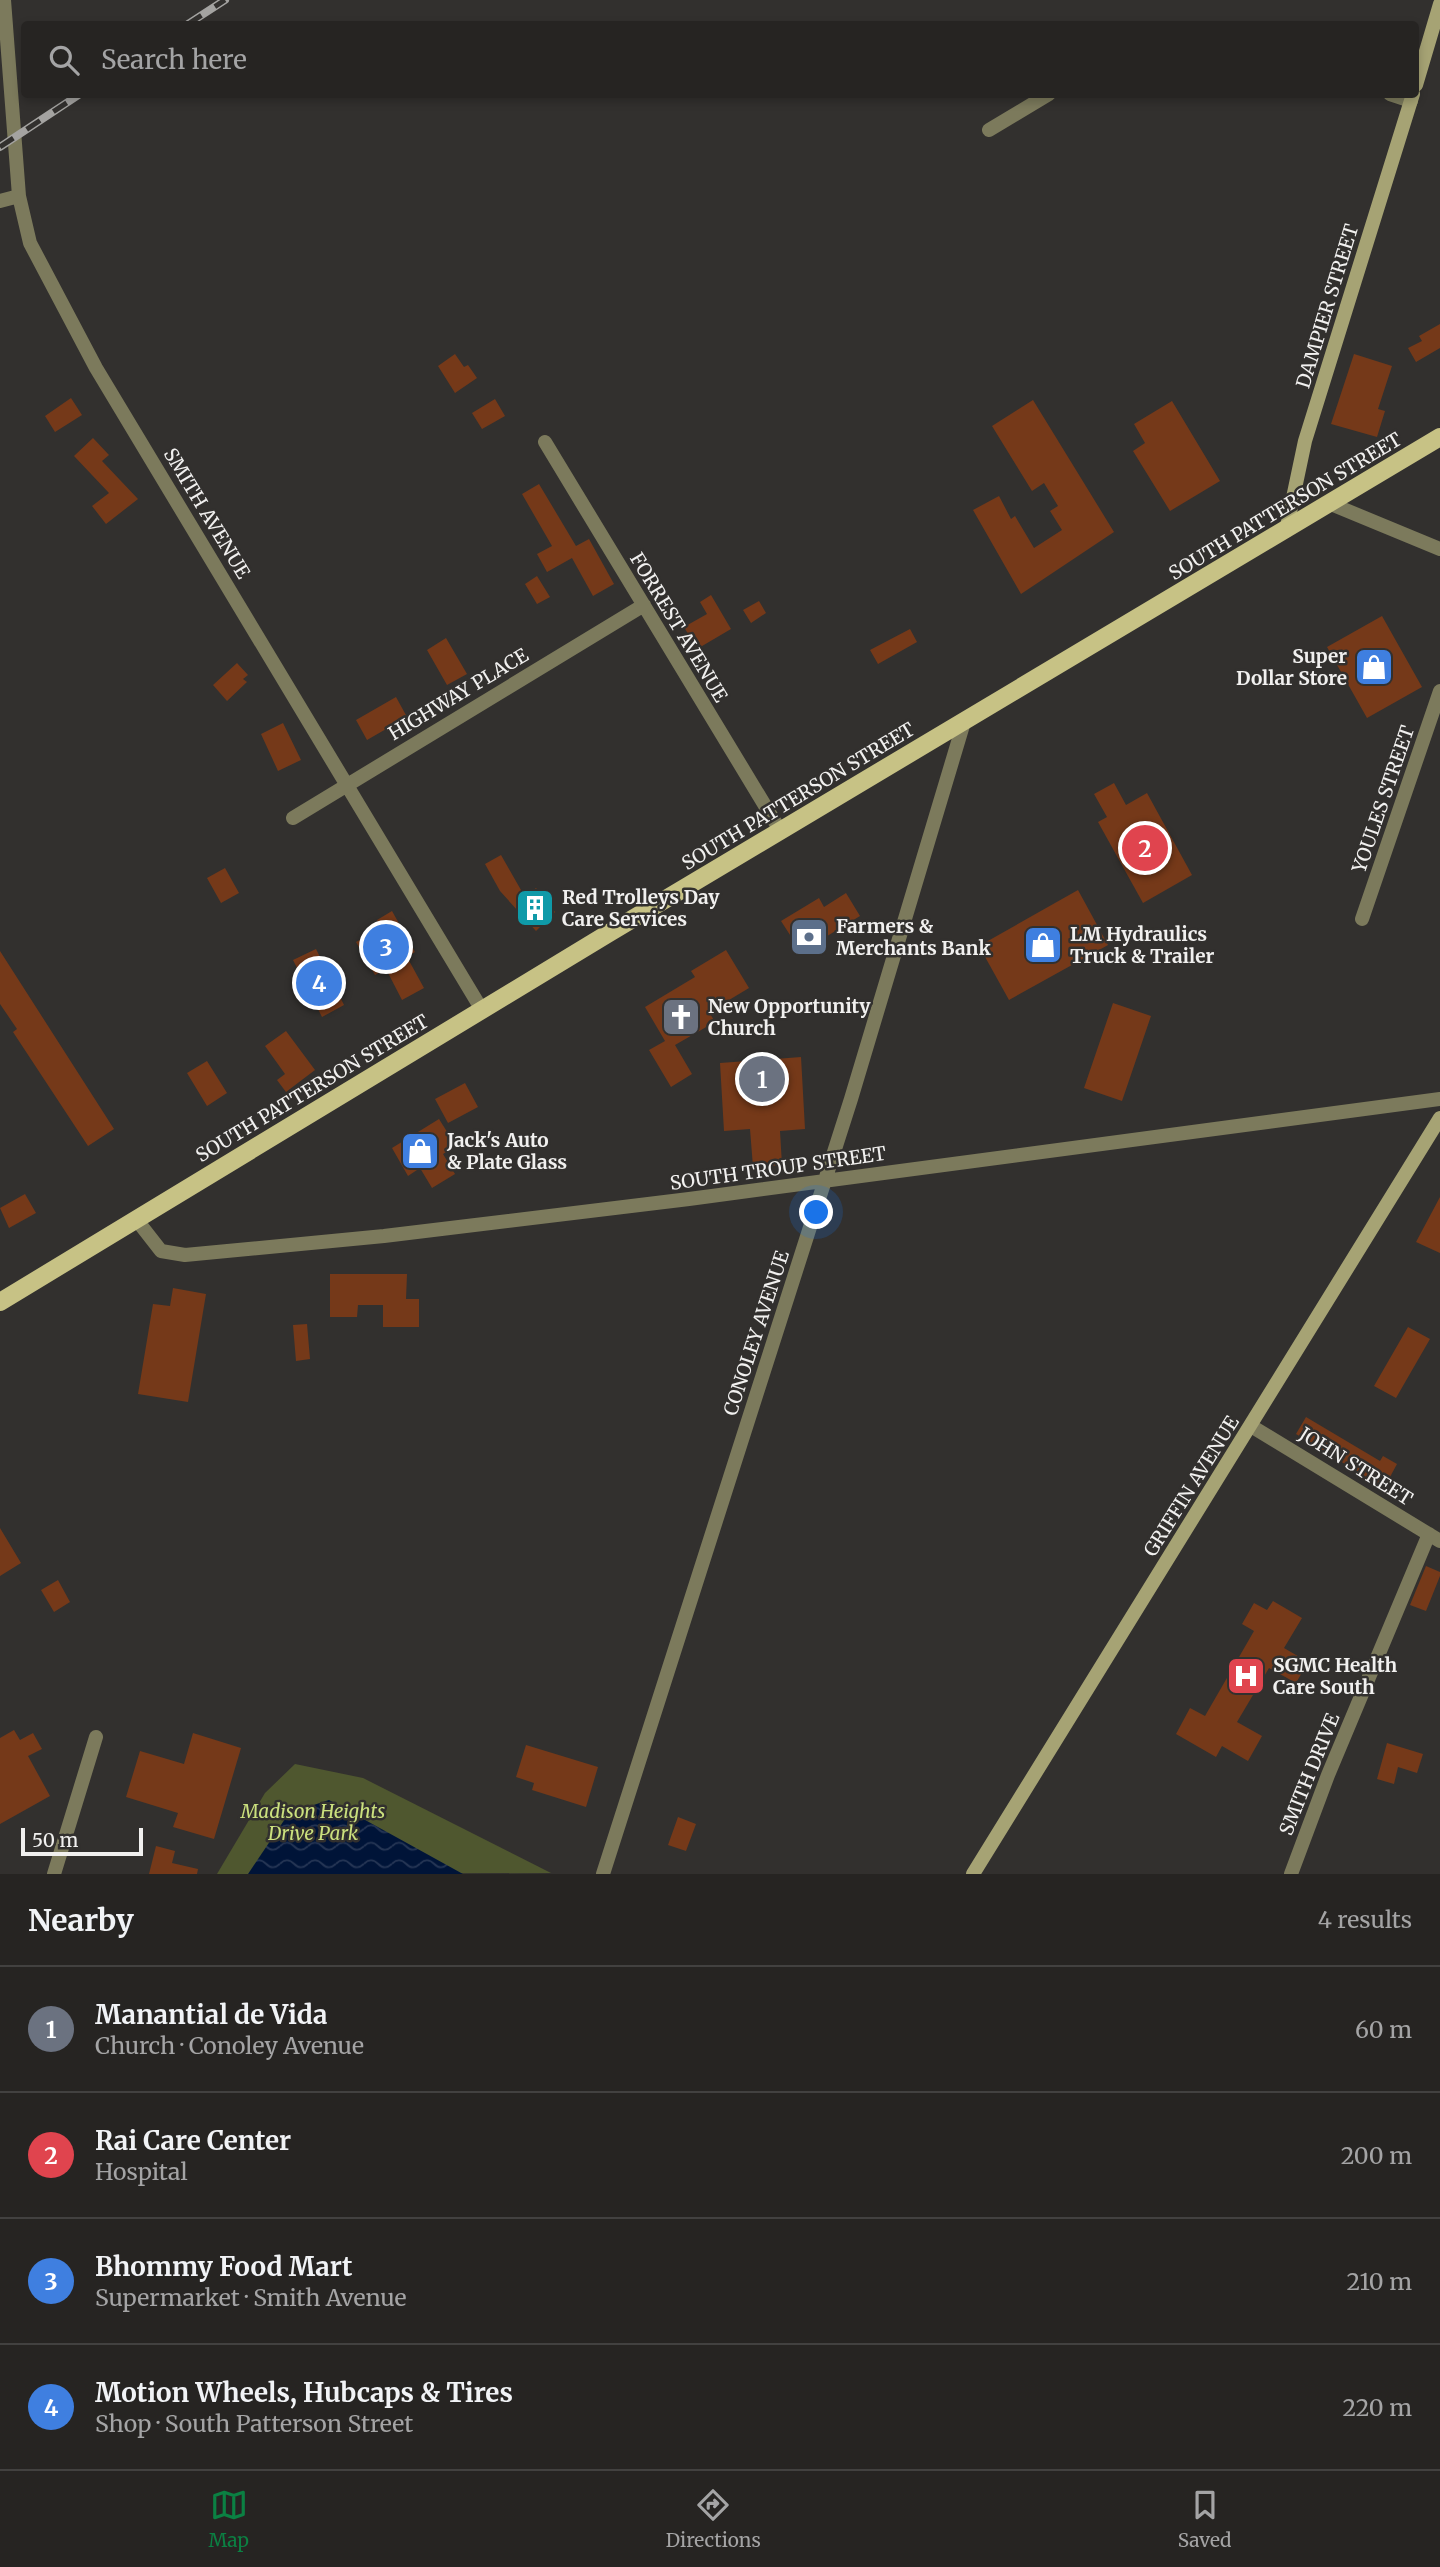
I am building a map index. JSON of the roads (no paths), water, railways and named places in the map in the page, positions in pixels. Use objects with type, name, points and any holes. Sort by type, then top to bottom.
[{"type":"main road","points":[[1419,75],[1440,4]]},
{"type":"main road","name":"DAMPIER STREET","points":[[1286,531],[1305,441],[1412,98]]},
{"type":"main road","name":"SOUTH PATTERSON STREET","points":[[0,1302],[482,1010],[1440,438]]},
{"type":"main road","name":"GRIFFIN AVENUE","points":[[973,1874],[1440,1118]]},
{"type":"street","name":"SMITH AVENUE","points":[[4,0],[19,196],[30,243],[63,309],[482,1010]]},
{"type":"street","points":[[989,130],[1042,98]]},
{"type":"street","points":[[0,201],[19,196]]},
{"type":"street","name":"FORREST AVENUE","points":[[545,442],[781,832]]},
{"type":"street","points":[[1331,504],[1440,549]]},
{"type":"street","name":"HIGHWAY PLACE","points":[[293,818],[643,605]]},
{"type":"street","name":"YOULES STREET","points":[[1362,919],[1440,691]]},
{"type":"street","name":"CONOLEY AVENUE","points":[[603,1874],[825,1181],[964,722]]},
{"type":"street","name":"SOUTH TROUP STREET","points":[[136,1219],[157,1250],[185,1255],[384,1236],[825,1181],[1440,1099]]},
{"type":"street","name":"JOHN STREET","points":[[1251,1426],[1435,1537]]},
{"type":"street","name":"SMITH DRIVE","points":[[1291,1874],[1328,1775],[1435,1537]]},
{"type":"street","points":[[54,1874],[96,1737]]},
{"type":"water","points":[[329,1800],[463,1874],[248,1874],[289,1813]]},
{"type":"railway","points":[[193,21],[225,0]]},
{"type":"railway","points":[[0,147],[74,98]]},
{"type":"place","name":"Super Dollar Store","points":[[1374,667]]},
{"type":"place","name":"Rai Care Center","points":[[1145,848]]},
{"type":"place","name":"Red Trolleys Day Care Services","points":[[535,908]]},
{"type":"place","name":"Farmers & Merchants Bank","points":[[809,937]]},
{"type":"place","name":"LM Hydraulics Truck & Trailer","points":[[1043,945]]},
{"type":"place","name":"Bhommy Food Mart","points":[[386,947]]},
{"type":"place","name":"Motion Wheels, Hubcaps & Tires","points":[[319,983]]},
{"type":"place","name":"New Opportunity Church","points":[[681,1017]]},
{"type":"place","name":"Manantial de Vida","points":[[762,1079]]},
{"type":"place","name":"Jack's Auto & Plate Glass","points":[[420,1151]]},
{"type":"place","name":"SGMC Health Care South","points":[[1246,1676]]},
{"type":"park label","name":"Madison Heights Drive Park","points":[[313,1822]]}]
